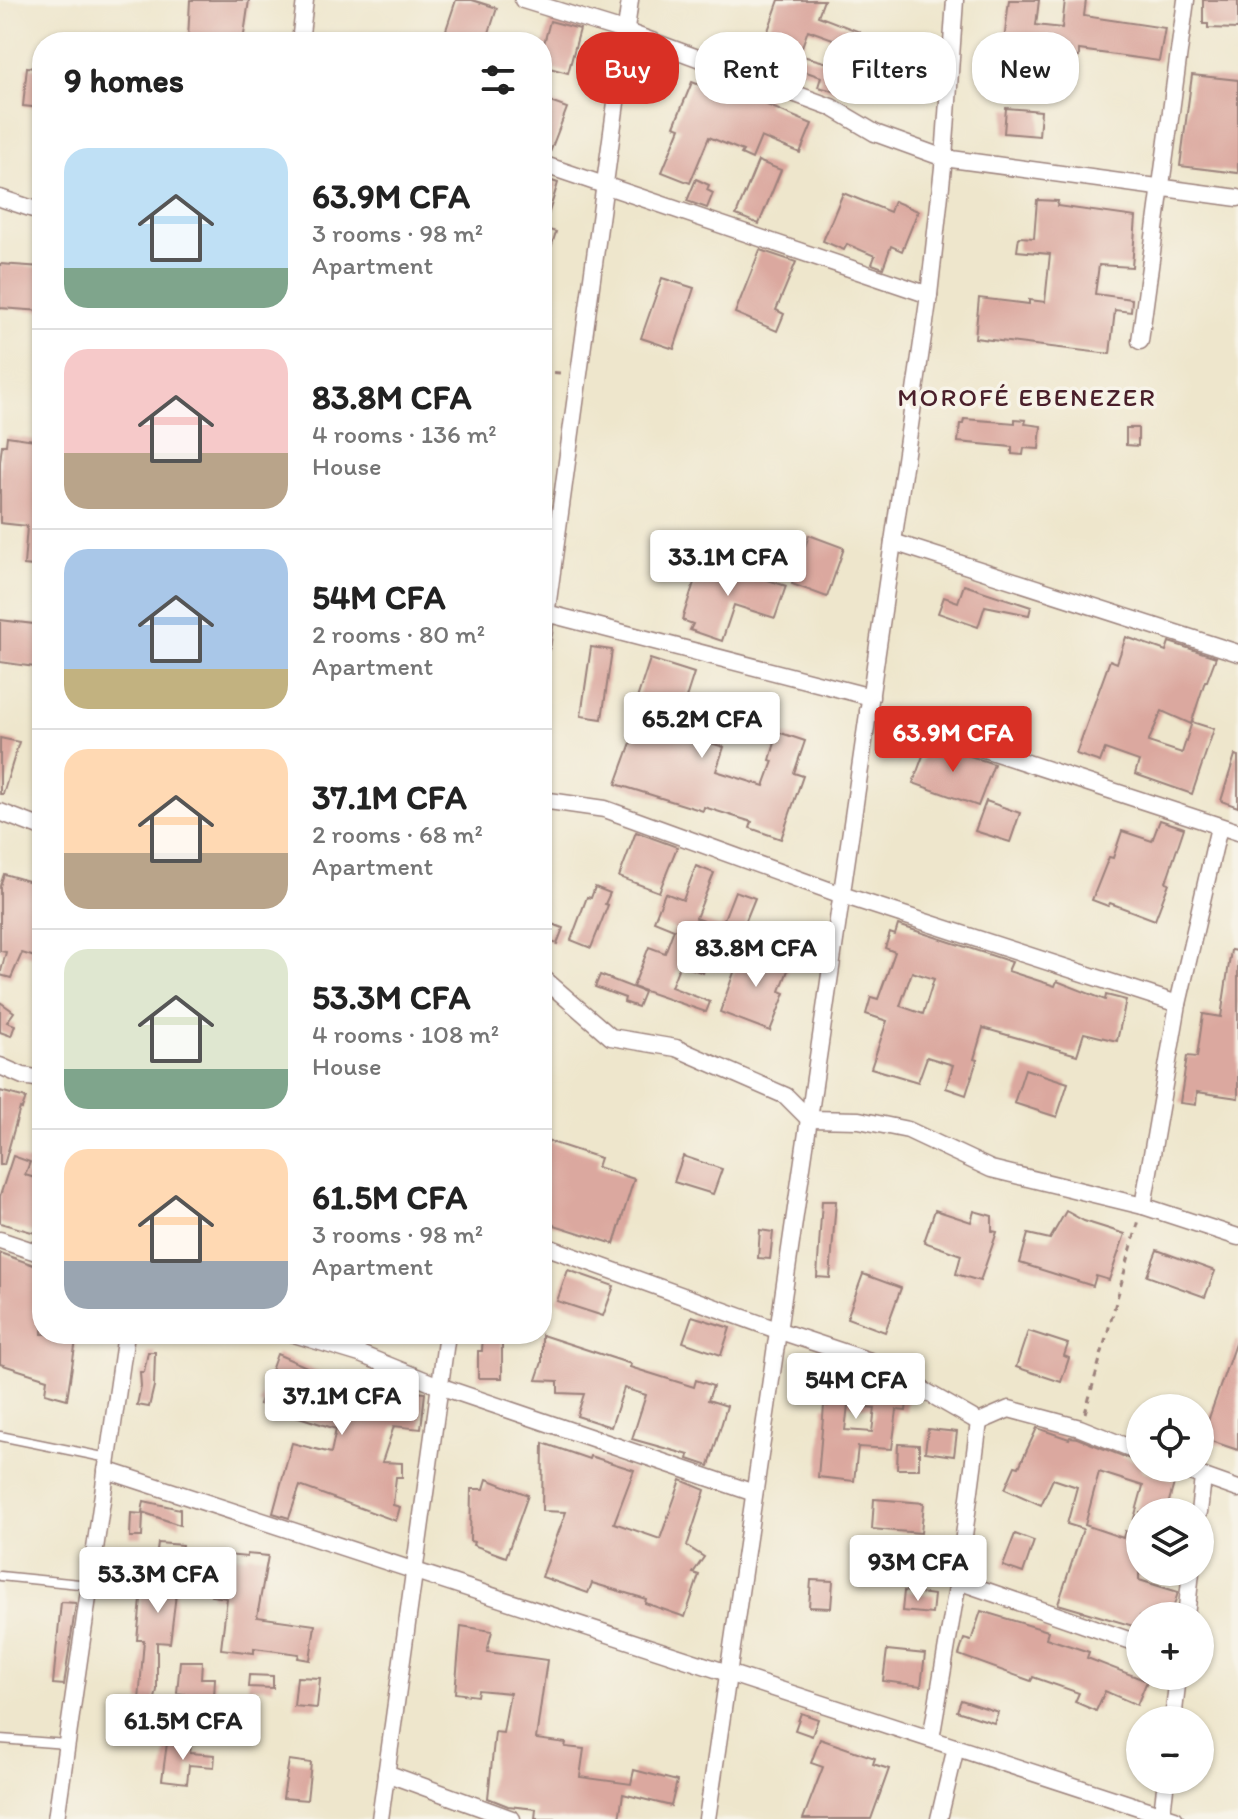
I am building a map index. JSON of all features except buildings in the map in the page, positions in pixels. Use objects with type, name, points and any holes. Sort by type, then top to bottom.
[{"type":"street","points":[[301,32],[305,0]]},
{"type":"street","points":[[523,0],[627,32],[630,0]]},
{"type":"street","points":[[707,1819],[929,295],[944,158],[955,0]]},
{"type":"street","points":[[1140,341],[1186,0]]},
{"type":"street","points":[[679,51],[831,107],[875,133],[944,158],[1238,198]]},
{"type":"street","points":[[552,568],[616,104]]},
{"type":"street","points":[[552,167],[929,295]]},
{"type":"street","points":[[0,198],[32,209]]},
{"type":"street","points":[[893,542],[1238,653]]},
{"type":"street","points":[[552,615],[869,704],[1238,832]]},
{"type":"street","points":[[552,801],[605,809],[842,895],[1178,1004]]},
{"type":"street","points":[[0,812],[32,824]]},
{"type":"street","points":[[1143,1206],[1178,1004],[1219,827]]},
{"type":"street","points":[[552,986],[611,1037],[676,1048],[786,1096],[809,1119],[859,1120],[908,1130],[991,1169],[1143,1206],[1238,1237]]},
{"type":"street","points":[[0,1066],[32,1077]]},
{"type":"street","points":[[0,1240],[32,1251]]},
{"type":"street","points":[[552,1249],[876,1363],[979,1422]]},
{"type":"street","points":[[56,1819],[125,1344]]},
{"type":"street","points":[[327,1344],[439,1386],[754,1493]]},
{"type":"street","points":[[380,1819],[445,1344]]},
{"type":"street","points":[[979,1422],[1009,1409],[1080,1428],[1126,1446]]},
{"type":"street","points":[[931,1739],[958,1581],[979,1422]]},
{"type":"street","points":[[107,1464],[413,1572],[1168,1816],[1167,1794]]},
{"type":"street","points":[[1214,1481],[1238,1489]]},
{"type":"street","points":[[958,1581],[1126,1639]]},
{"type":"street","points":[[939,1819],[956,1747]]},
{"type":"street","points":[[386,1773],[512,1819]]},
{"type":"lane","points":[[0,1436],[107,1464]]},
{"type":"lane","points":[[0,1576],[89,1585]]},
{"type":"lane","points":[[0,1739],[66,1744]]},
{"type":"path","points":[[552,372],[578,373]]},
{"type":"path","points":[[1080,1428],[1143,1206]]},
{"type":"district","name":"MOROFÉ EBENEZER","points":[[1027,397]]}]
